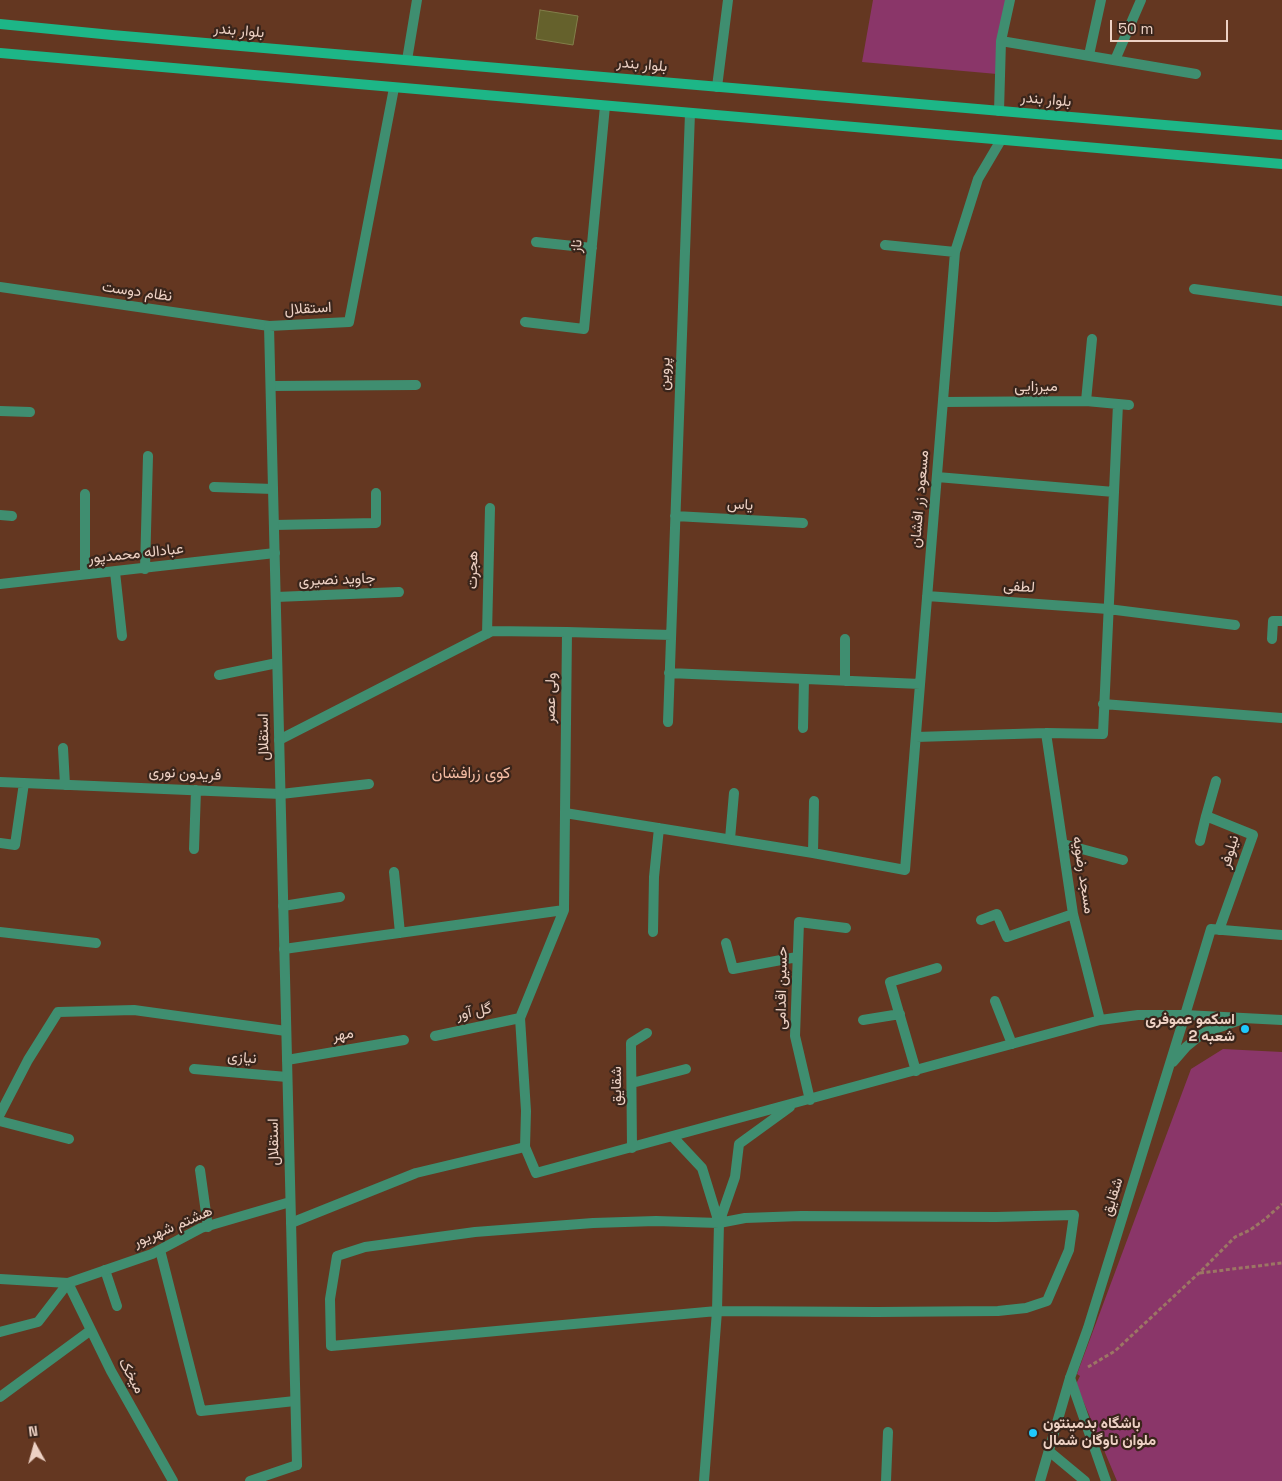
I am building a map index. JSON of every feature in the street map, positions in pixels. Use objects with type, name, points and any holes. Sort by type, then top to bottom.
[{"type":"main road","name":"بلوار بندر","points":[[0,24],[1282,136]]},
{"type":"main road","points":[[0,53],[1282,164]]},
{"type":"street","points":[[407,60],[417,0]]},
{"type":"street","points":[[717,87],[728,0]]},
{"type":"street","points":[[999,111],[1001,41],[1010,0]]},
{"type":"street","points":[[1089,56],[1101,0]]},
{"type":"street","points":[[1115,60],[1141,0]]},
{"type":"street","points":[[1001,41],[1196,74]]},
{"type":"street","name":"استقلال","points":[[250,1481],[297,1465],[269,326],[349,322],[394,88]]},
{"type":"street","name":"ناز","points":[[525,322],[584,329],[605,106]]},
{"type":"street","name":"پروین","points":[[671,635],[690,113]]},
{"type":"street","name":"مسعود زر افشان","points":[[813,853],[905,870],[955,252],[978,179],[1001,140]]},
{"type":"street","points":[[536,242],[592,248]]},
{"type":"street","points":[[885,245],[955,252]]},
{"type":"street","name":"نظام دوست","points":[[0,287],[269,326]]},
{"type":"street","points":[[1194,289],[1282,301]]},
{"type":"street","points":[[1086,401],[1092,339]]},
{"type":"street","points":[[271,386],[416,385]]},
{"type":"street","name":"میرزایی","points":[[943,402],[1086,401],[1129,405]]},
{"type":"street","points":[[916,737],[1046,733],[1102,734],[1118,404]]},
{"type":"street","points":[[0,411],[30,412]]},
{"type":"street","points":[[145,569],[148,456]]},
{"type":"street","points":[[937,477],[1114,492]]},
{"type":"street","points":[[214,487],[273,489]]},
{"type":"street","points":[[274,525],[376,524],[376,493]]},
{"type":"street","points":[[85,494],[85,574]]},
{"type":"street","name":"هجرت","points":[[487,634],[490,508]]},
{"type":"street","points":[[0,515],[12,516]]},
{"type":"street","name":"یاس","points":[[675,516],[803,523]]},
{"type":"street","name":"عباداله محمدپور","points":[[0,584],[275,553]]},
{"type":"street","points":[[115,572],[122,636]]},
{"type":"street","name":"جاوید نصیری","points":[[276,597],[399,592]]},
{"type":"street","name":"لطفی","points":[[927,596],[1108,609],[1235,625]]},
{"type":"street","points":[[1272,639],[1273,621],[1282,621]]},
{"type":"street","points":[[279,740],[492,631],[671,635],[668,722]]},
{"type":"street","name":"ولی عصر","points":[[564,910],[567,632]]},
{"type":"street","points":[[845,639],[845,681]]},
{"type":"street","points":[[219,675],[278,663]]},
{"type":"street","points":[[669,674],[920,684]]},
{"type":"street","points":[[803,728],[804,679]]},
{"type":"street","points":[[1103,704],[1282,718]]},
{"type":"street","name":"مسجد رضویه","points":[[1046,733],[1073,914],[1100,1020]]},
{"type":"street","points":[[63,748],[65,785]]},
{"type":"street","points":[[1200,841],[1216,781]]},
{"type":"street","name":"فریدون نوری","points":[[0,782],[281,794],[369,784]]},
{"type":"street","points":[[0,843],[16,845],[24,783]]},
{"type":"street","points":[[194,849],[196,790]]},
{"type":"street","points":[[730,839],[734,793]]},
{"type":"street","points":[[565,813],[813,853],[814,801]]},
{"type":"street","name":"نیلوفر","points":[[1206,816],[1253,835],[1219,930]]},
{"type":"street","points":[[652,932],[654,877],[659,828]]},
{"type":"street","points":[[1063,844],[1123,860]]},
{"type":"street","points":[[394,872],[400,932]]},
{"type":"street","points":[[283,906],[340,897]]},
{"type":"street","points":[[284,949],[564,910],[520,1018],[526,1111],[525,1147],[536,1173],[1100,1020],[1138,1015],[1185,1015],[1282,1020]]},
{"type":"street","points":[[981,920],[997,914],[1007,936],[1073,914]]},
{"type":"street","name":"حسین اقدامی","points":[[810,1100],[795,1036],[799,922],[846,928]]},
{"type":"street","name":"شقایق","points":[[1040,1481],[1070,1378],[1091,1319],[1211,929],[1219,930]]},
{"type":"street","points":[[1219,930],[1282,935]]},
{"type":"street","points":[[0,932],[96,943]]},
{"type":"street","points":[[726,943],[733,969],[797,957]]},
{"type":"street","points":[[916,1070],[890,982],[937,968]]},
{"type":"street","points":[[995,1001],[1012,1044]]},
{"type":"street","points":[[0,1114],[28,1060],[58,1012],[134,1010],[286,1031]]},
{"type":"street","points":[[863,1020],[900,1014]]},
{"type":"street","name":"گل آور","points":[[435,1036],[520,1018]]},
{"type":"street","points":[[1169,1066],[1186,1047],[1203,1034],[1246,1018]]},
{"type":"street","name":"شقایق","points":[[632,1148],[631,1043],[647,1033]]},
{"type":"street","name":"مهر","points":[[287,1060],[404,1040]]},
{"type":"street","name":"نیازی","points":[[194,1069],[287,1077]]},
{"type":"street","points":[[632,1083],[686,1069]]},
{"type":"street","points":[[704,1481],[717,1311],[719,1223],[735,1178],[739,1144],[796,1103]]},
{"type":"street","points":[[0,1121],[69,1139]]},
{"type":"street","points":[[673,1137],[702,1168],[719,1223]]},
{"type":"street","points":[[291,1223],[416,1173],[525,1147]]},
{"type":"street","points":[[200,1170],[208,1227]]},
{"type":"street","name":"هشتم شهریور","points":[[68,1283],[160,1250],[208,1227],[290,1202]]},
{"type":"street","points":[[801,1216],[1074,1216],[1069,1250],[1048,1301],[1026,1308],[998,1311],[717,1311],[331,1346],[330,1300],[337,1256],[365,1246],[474,1232],[547,1226],[656,1221],[719,1223],[745,1218],[801,1216]]},
{"type":"street","points":[[160,1250],[201,1411],[295,1401]]},
{"type":"street","points":[[105,1270],[117,1306]]},
{"type":"street","points":[[0,1279],[68,1283]]},
{"type":"street","points":[[0,1332],[38,1322],[68,1283]]},
{"type":"street","name":"میخک","points":[[68,1283],[111,1371],[173,1481]]},
{"type":"street","points":[[0,1397],[91,1330]]},
{"type":"street","points":[[1070,1378],[1106,1481]]},
{"type":"street","points":[[886,1481],[888,1432]]},
{"type":"street","points":[[1050,1452],[1085,1481]]},
{"type":"path","points":[[1070,1378],[1115,1351],[1235,1237],[1250,1230],[1282,1204]]},
{"type":"path","points":[[1199,1273],[1282,1263]]},
{"type":"shaded area","points":[[873,0],[1007,0],[997,74],[862,62]]},
{"type":"shaded area","points":[[1223,1049],[1282,1052],[1282,1481],[1117,1481],[1076,1384],[1080,1376],[1077,1374],[1191,1069]]},
{"type":"building","points":[[540,10],[578,16],[573,45],[536,39]]},
{"type":"place","name":"اسکمو عموفری شعبه 2","points":[[1245,1029]]},
{"type":"place","name":"باشگاه بدمینتون ملوان ناوگان شمال","points":[[1033,1433]]},
{"type":"district","name":"کوی زرافشان","points":[[471,774]]}]
